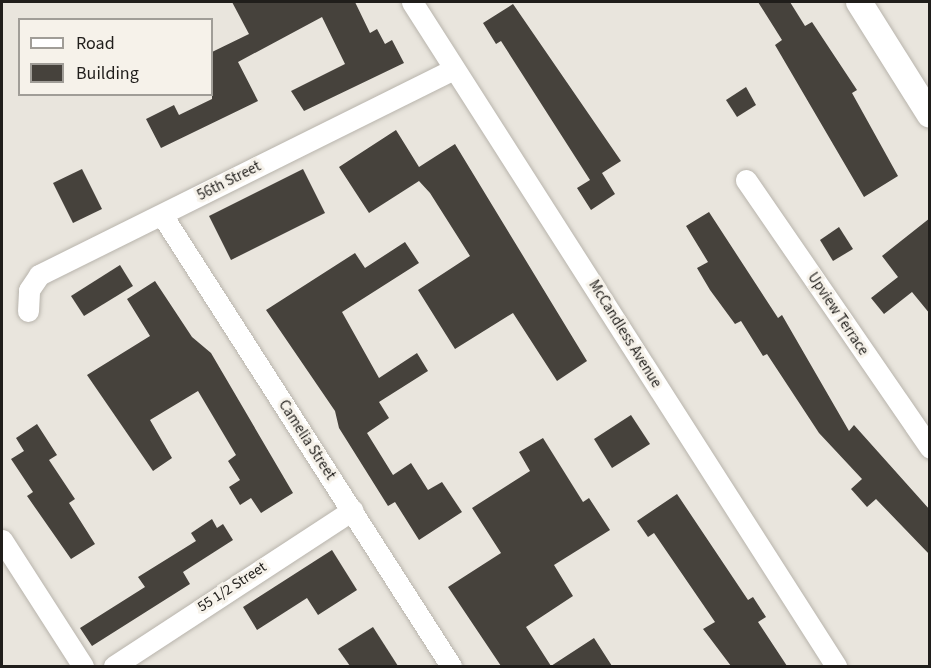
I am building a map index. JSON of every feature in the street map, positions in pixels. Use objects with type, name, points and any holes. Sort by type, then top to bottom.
[{"type":"street","name":"McCandless Avenue","points":[[412,2],[836,666]]},
{"type":"street","points":[[859,2],[930,115]]},
{"type":"street","name":"56th Street","points":[[28,311],[29,290],[39,275],[454,69]]},
{"type":"street","name":"Upview Terrace","points":[[746,180],[930,448]]},
{"type":"street","name":"Camelia Street","points":[[162,215],[451,666]]},
{"type":"street","name":"55 1/2 Street","points":[[114,666],[352,510]]},
{"type":"street","points":[[2,540],[83,666]]},
{"type":"building","points":[[232,2],[355,2],[370,33],[377,29],[385,44],[392,40],[404,63],[304,111],[291,91],[345,64],[322,17],[238,62],[258,101],[161,148],[146,119],[174,105],[179,115],[212,99],[213,52],[249,34]]},
{"type":"building","points":[[758,2],[790,2],[805,26],[812,22],[857,90],[852,93],[898,176],[864,197],[775,45],[782,40]]},
{"type":"building","points":[[513,4],[621,161],[602,173],[615,194],[591,210],[577,188],[590,180],[501,41],[496,44],[483,23]]},
{"type":"building","points":[[746,87],[756,105],[737,117],[726,100]]},
{"type":"building","points":[[396,130],[419,167],[455,144],[587,361],[557,381],[513,313],[455,349],[418,290],[470,256],[430,193],[419,181],[369,213],[339,167]]},
{"type":"building","points":[[82,169],[102,209],[73,223],[53,183]]},
{"type":"building","points":[[303,169],[325,213],[231,260],[209,216]]},
{"type":"building","points":[[709,212],[778,318],[782,315],[849,431],[854,425],[930,510],[930,555],[876,499],[867,507],[851,489],[862,479],[819,433],[767,354],[763,356],[741,321],[735,324],[710,290],[697,268],[708,262],[686,226]]},
{"type":"building","points":[[930,218],[930,314],[912,292],[884,314],[871,298],[898,277],[882,256]]},
{"type":"building","points":[[839,227],[853,249],[833,261],[820,240]]},
{"type":"building","points":[[405,242],[419,263],[342,312],[379,378],[417,353],[428,371],[379,402],[389,418],[367,433],[393,475],[411,463],[428,490],[442,482],[462,512],[419,540],[395,502],[388,506],[339,428],[335,411],[266,310],[355,253],[365,268]]},
{"type":"building","points":[[120,265],[133,286],[84,316],[71,296]]},
{"type":"building","points":[[155,281],[192,337],[211,353],[293,493],[261,513],[251,498],[240,505],[229,487],[240,480],[228,461],[236,455],[198,391],[150,420],[172,458],[153,471],[87,375],[150,336],[127,299]]},
{"type":"building","points":[[631,415],[650,444],[612,468],[594,439]]},
{"type":"building","points":[[37,424],[57,455],[49,460],[75,499],[69,503],[95,544],[71,559],[27,496],[33,492],[11,459],[24,451],[16,438]]},
{"type":"building","points":[[543,438],[583,502],[589,498],[610,530],[554,565],[573,596],[526,627],[551,666],[501,666],[448,587],[501,553],[472,508],[530,471],[519,452]]},
{"type":"building","points":[[677,494],[748,600],[753,597],[766,617],[758,622],[787,666],[731,666],[703,629],[715,622],[654,533],[648,537],[637,521]]},
{"type":"building","points":[[212,519],[217,528],[223,524],[233,540],[183,572],[190,584],[92,646],[80,628],[145,587],[138,577],[196,541],[191,533]]},
{"type":"building","points":[[332,550],[357,590],[318,615],[307,598],[257,630],[243,607]]},
{"type":"building","points":[[373,627],[398,666],[350,666],[338,649]]},
{"type":"building","points":[[594,638],[612,666],[551,666]]}]
